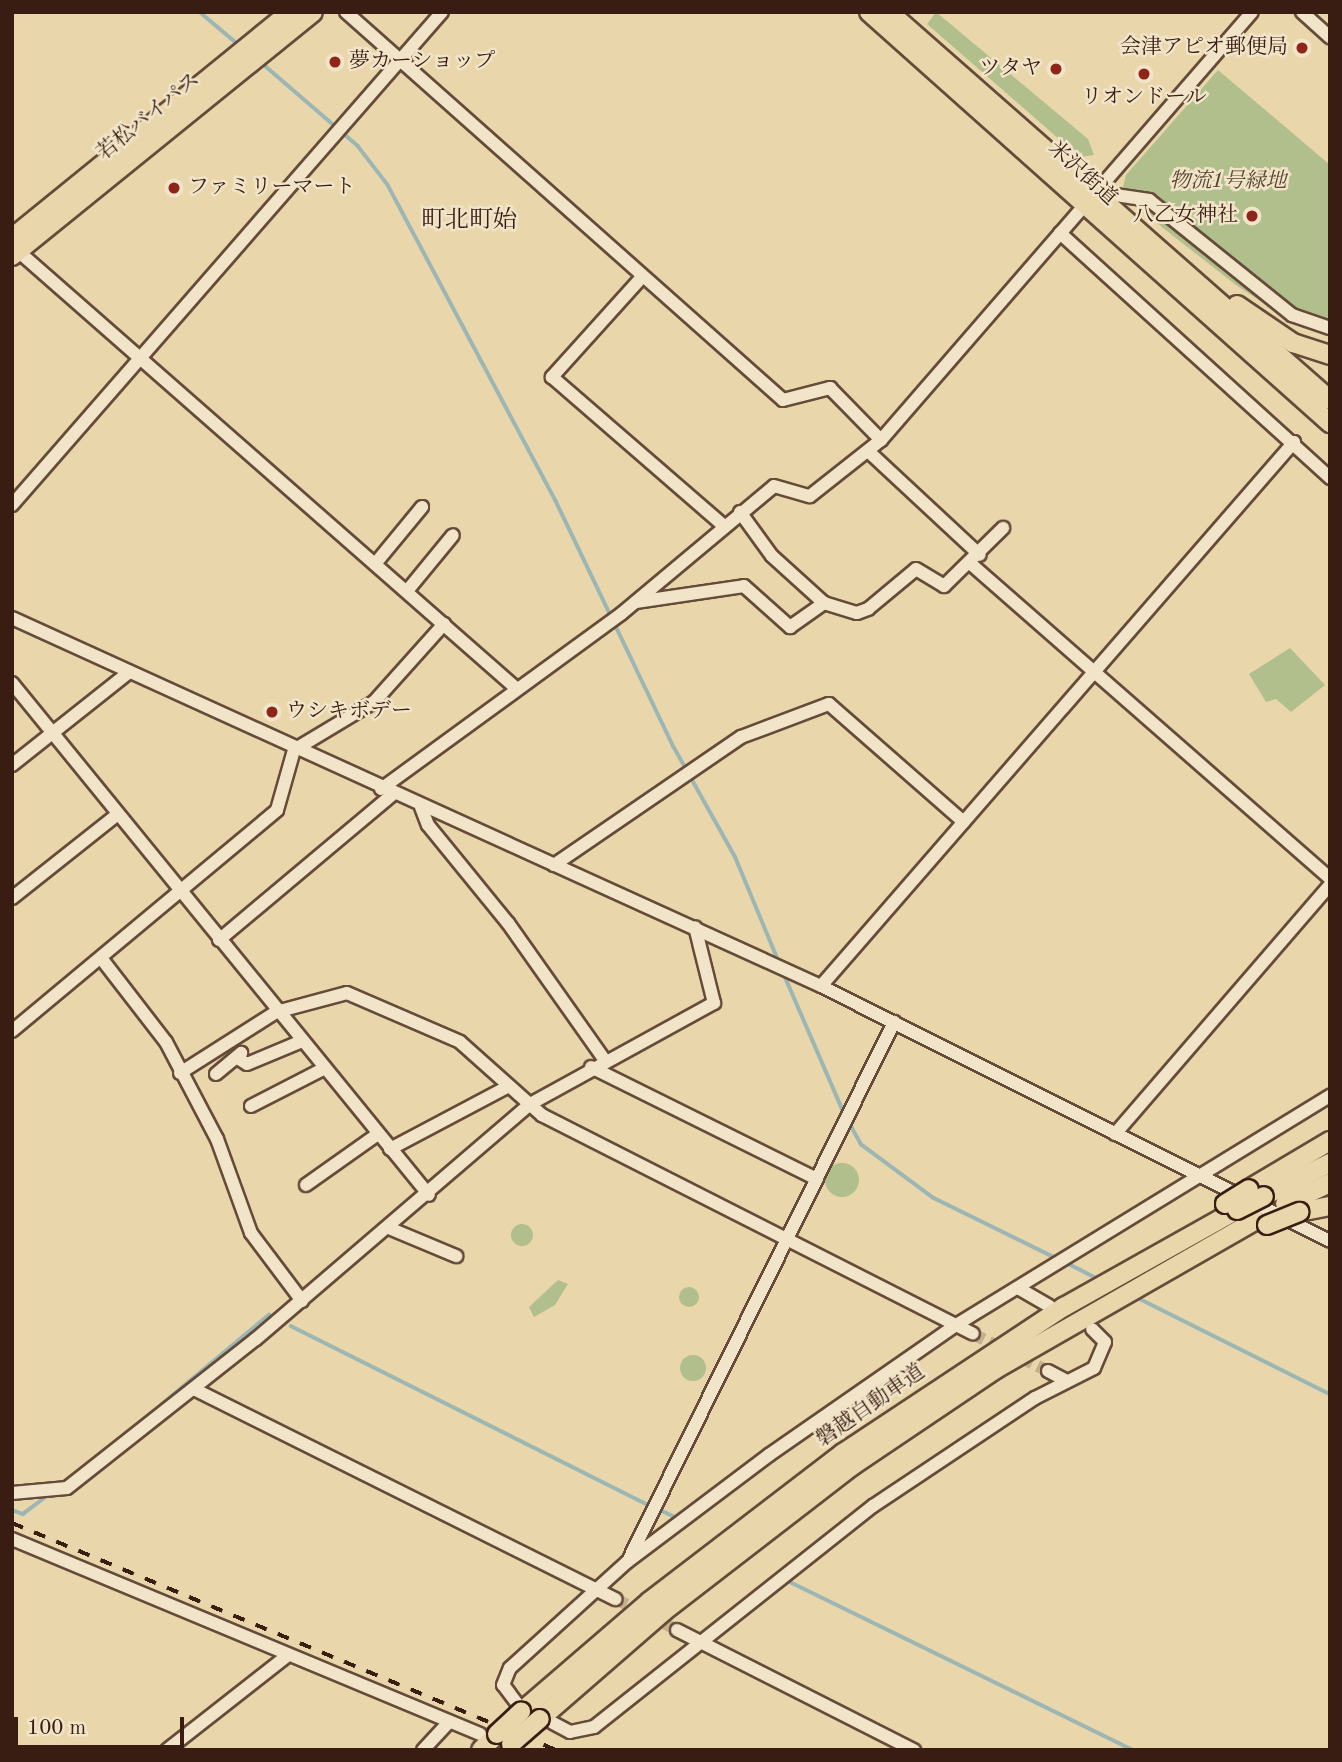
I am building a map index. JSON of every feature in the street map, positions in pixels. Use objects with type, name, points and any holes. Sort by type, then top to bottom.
[{"type":"highway","name":"若松バイパス","points":[[14,249],[245,59],[290,12]]},
{"type":"highway","name":"若松バイパス","points":[[261,45],[313,12]]},
{"type":"highway","name":"米沢街道","points":[[869,12],[1089,199],[1147,238],[1330,400]]},
{"type":"highway","name":"米沢街道","points":[[889,12],[1330,423]]},
{"type":"highway","points":[[1147,238],[1293,343],[1330,355]]},
{"type":"highway","points":[[1256,1193],[1330,1141]]},
{"type":"highway","points":[[1256,1193],[1330,1163]]},
{"type":"highway","points":[[1292,1208],[1330,1183]]},
{"type":"highway","name":"磐越自動車道","points":[[495,1742],[518,1707],[778,1500],[1056,1306],[1093,1290],[1256,1193]]},
{"type":"highway","points":[[1292,1208],[1330,1206]]},
{"type":"highway","name":"磐越自動車道","points":[[495,1742],[546,1721],[789,1512],[1185,1263],[1292,1208]]},
{"type":"street","points":[[346,12],[783,400],[830,388],[881,440]]},
{"type":"street","points":[[12,505],[442,12]]},
{"type":"street","points":[[908,12],[919,38]]},
{"type":"street","points":[[219,940],[387,792],[517,689],[621,614],[723,525],[774,486],[810,496],[869,452],[1252,12]]},
{"type":"street","points":[[1302,12],[1330,37]]},
{"type":"street","points":[[1089,199],[1149,200],[1292,315],[1330,328]]},
{"type":"street","points":[[1060,233],[1294,442],[1330,478]]},
{"type":"street","points":[[14,249],[142,358],[517,689]]},
{"type":"street","points":[[642,277],[552,377],[723,525]]},
{"type":"street","points":[[821,986],[1294,442]]},
{"type":"street","points":[[869,452],[976,560],[1094,672],[1330,878]]},
{"type":"street","points":[[376,564],[422,507]]},
{"type":"street","points":[[740,512],[766,550],[824,603],[857,613],[916,569],[944,586],[976,560],[1003,528]]},
{"type":"street","points":[[407,592],[453,535]]},
{"type":"street","points":[[636,602],[744,586],[790,627],[824,603]]},
{"type":"street","points":[[12,618],[294,750],[798,975],[1330,1241]]},
{"type":"street","points":[[12,1031],[276,810],[294,750],[374,702],[444,624]]},
{"type":"street","points":[[12,765],[128,673]]},
{"type":"street","points":[[12,683],[276,1012],[429,1195]]},
{"type":"street","points":[[554,865],[741,737],[830,704],[964,822]]},
{"type":"street","points":[[421,807],[428,825],[508,923],[604,1059]]},
{"type":"street","points":[[12,898],[117,814]]},
{"type":"street","points":[[1115,1133],[1330,886]]},
{"type":"street","points":[[12,1493],[67,1488],[302,1301],[429,1195],[530,1104],[604,1059],[714,1003],[695,927]]},
{"type":"street","points":[[101,958],[158,1029],[217,1139],[251,1233],[302,1301]]},
{"type":"street","points":[[180,1073],[234,1044],[276,1012],[347,993],[460,1041],[507,1087],[530,1104],[787,1243],[973,1334]]},
{"type":"street","points":[[627,1562],[787,1243],[894,1021]]},
{"type":"street","points":[[234,1044],[239,1059],[247,1064],[302,1041]]},
{"type":"street","points":[[216,1074],[239,1059]]},
{"type":"street","points":[[591,1067],[817,1180]]},
{"type":"street","points":[[251,1106],[325,1068]]},
{"type":"street","points":[[390,1149],[507,1087]]},
{"type":"street","points":[[518,1707],[503,1685],[510,1668],[627,1562],[956,1325],[1196,1173],[1330,1096]]},
{"type":"street","points":[[306,1185],[377,1134]]},
{"type":"street","points":[[389,1228],[456,1256]]},
{"type":"street","points":[[1018,1288],[1056,1306]]},
{"type":"street","points":[[546,1721],[570,1732],[594,1727],[778,1576],[970,1439],[1102,1359],[1105,1342],[1086,1323]]},
{"type":"street","points":[[1048,1371],[1067,1381]]},
{"type":"street","points":[[194,1389],[616,1599]]},
{"type":"street","points":[[12,1539],[495,1742]]},
{"type":"street","points":[[677,1630],[914,1750]]},
{"type":"street","points":[[167,1750],[288,1654]]},
{"type":"street","points":[[423,1750],[449,1722]]},
{"type":"green space","points":[[936,12],[1088,139],[1094,155],[1081,157],[927,24]]},
{"type":"green space","name":"物流1号緑地","points":[[1218,70],[1330,165],[1330,332],[1283,316],[1236,285],[1121,195],[1126,175]]},
{"type":"green space","points":[[1290,648],[1325,685],[1291,712],[1276,699],[1266,702],[1249,674]]},
{"type":"green space","points":[[842,1163],[854,1168],[859,1180],[854,1192],[842,1197],[830,1192],[825,1180],[830,1168]]},
{"type":"green space","points":[[522,1224],[530,1227],[533,1235],[530,1243],[522,1246],[514,1243],[511,1235],[514,1227]]},
{"type":"green space","points":[[558,1280],[568,1284],[555,1305],[534,1317],[529,1307]]},
{"type":"green space","points":[[689,1287],[696,1290],[699,1297],[696,1304],[689,1307],[682,1304],[679,1297],[682,1290]]},
{"type":"green space","points":[[693,1355],[702,1359],[706,1368],[702,1377],[693,1381],[684,1377],[680,1368],[684,1359]]},
{"type":"waterway","points":[[200,12],[239,45]]},
{"type":"waterway","points":[[262,63],[358,146],[388,185],[556,501],[674,747],[735,856],[780,964]]},
{"type":"waterway","points":[[784,974],[845,1115]]},
{"type":"waterway","points":[[849,1122],[862,1145],[934,1198],[1058,1259]]},
{"type":"waterway","points":[[1065,1262],[1099,1279]]},
{"type":"waterway","points":[[1134,1296],[1330,1394]]},
{"type":"waterway","points":[[120,1439],[269,1315]]},
{"type":"waterway","points":[[291,1326],[651,1506]]},
{"type":"waterway","points":[[62,1484],[78,1472]]},
{"type":"waterway","points":[[12,1510],[23,1514],[48,1495]]},
{"type":"waterway","points":[[658,1509],[675,1517]]},
{"type":"waterway","points":[[786,1580],[1133,1750]]},
{"type":"tunnel","points":[[973,1334],[1048,1371]]},
{"type":"tunnel","points":[[616,1599],[677,1630]]},
{"type":"railway","points":[[12,1523],[556,1750]]},
{"type":"place","name":"会津アピオ郵便局","points":[[1302,48]]},
{"type":"place","name":"夢カーショップ","points":[[335,62]]},
{"type":"place","name":"ツタヤ","points":[[1056,69]]},
{"type":"place","name":"リオンドール","points":[[1144,74]]},
{"type":"place","name":"ファミリーマート","points":[[174,188]]},
{"type":"place","name":"八乙女神社","points":[[1252,216]]},
{"type":"place","name":"ウシキボデー","points":[[272,712]]},
{"type":"district","name":"町北町始","points":[[469,222]]}]
